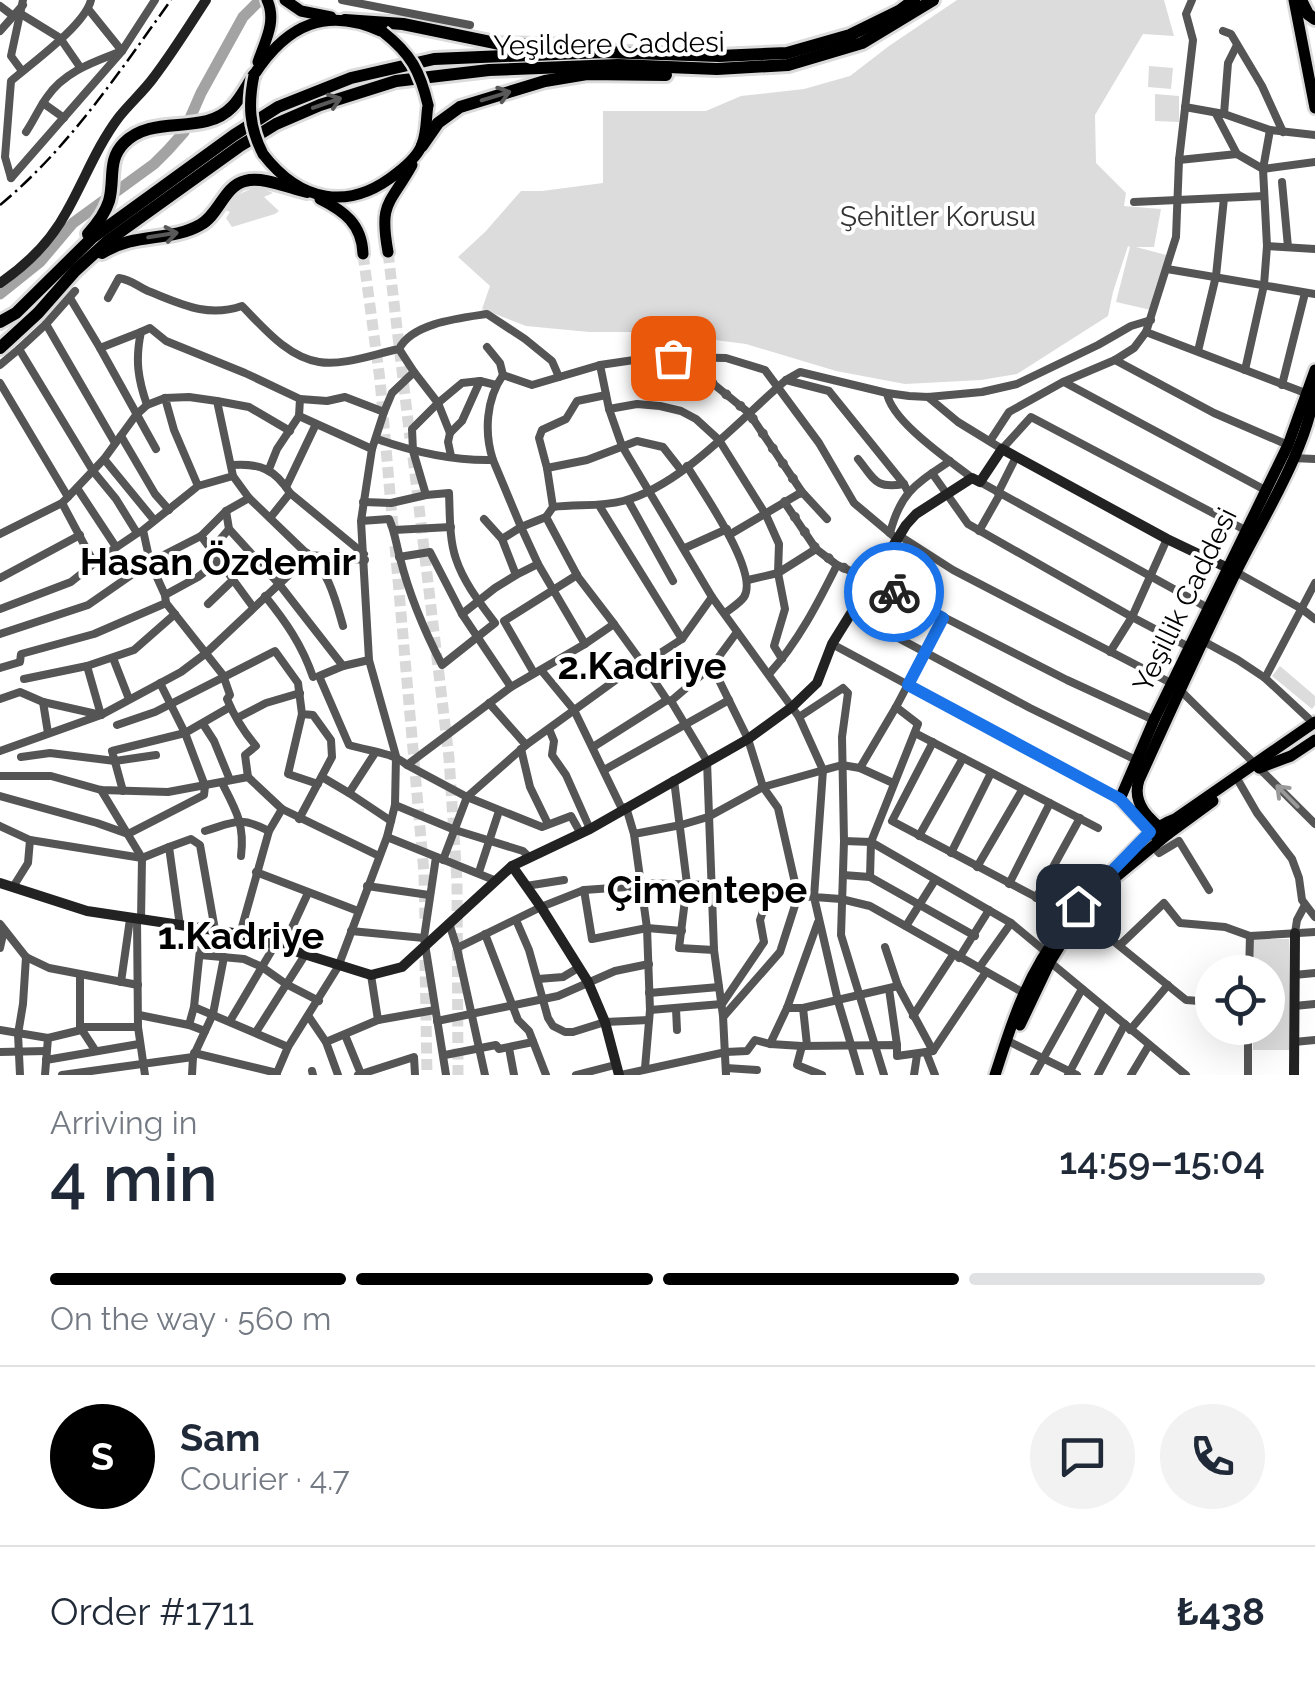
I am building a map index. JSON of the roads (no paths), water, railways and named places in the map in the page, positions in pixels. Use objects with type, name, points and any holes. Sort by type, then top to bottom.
[{"type":"highway","name":"Yeşildere Caddesi","points":[[0,320],[16,313],[104,229],[234,135],[278,107],[351,78],[434,59],[603,52],[719,56],[787,53],[850,35],[914,0]]},
{"type":"highway","name":"Yeşildere Caddesi","points":[[0,348],[109,240],[240,146],[320,104],[396,81],[489,70],[618,64],[717,69],[788,65],[862,43],[932,0]]},
{"type":"highway","points":[[1299,1],[1315,19]]},
{"type":"highway","points":[[345,20],[470,32],[524,46],[668,46],[719,56]]},
{"type":"highway","points":[[422,146],[438,123],[460,107],[545,82],[587,74],[703,76],[788,65]]},
{"type":"highway","points":[[56,272],[101,219],[108,204],[113,162],[126,140],[143,129],[212,120],[232,107],[254,74]]},
{"type":"highway","points":[[75,272],[106,250],[130,240],[173,234],[201,225],[233,187],[243,181],[268,182],[307,192]]},
{"type":"main road","points":[[267,0],[272,22],[254,74],[251,125],[274,170],[340,209],[354,222],[364,254]]},
{"type":"main road","points":[[285,0],[301,11],[365,24],[383,32],[414,63],[423,84],[428,105],[422,146],[385,210],[383,228],[388,252]]},
{"type":"main road","points":[[1299,1],[1315,76]]},
{"type":"main road","points":[[1299,1],[1315,108]]},
{"type":"main road","points":[[254,74],[280,40],[300,28],[322,21],[345,20]]},
{"type":"main road","points":[[307,192],[337,197],[356,195],[381,185],[422,146]]},
{"type":"main road","name":"Yeşillik Caddesi","points":[[1120,799],[1154,720],[1203,641],[1246,530],[1291,452],[1315,370]]},
{"type":"main road","name":"Yeşillik Caddesi","points":[[1158,835],[1140,808],[1136,790],[1189,647],[1291,452],[1312,407],[1315,380]]},
{"type":"main road","points":[[1292,742],[1313,718]]},
{"type":"main road","points":[[1158,835],[1239,782],[1282,737],[1313,718]]},
{"type":"main road","points":[[998,1075],[1024,993],[1096,887],[1174,819],[1315,730]]},
{"type":"main road","points":[[1258,764],[1290,756],[1315,740]]},
{"type":"main road","points":[[1120,799],[1158,835]]},
{"type":"main road","points":[[998,1075],[1048,957]]},
{"type":"street","points":[[122,51],[90,5],[11,81],[5,158],[11,178],[122,51],[155,0]]},
{"type":"street","points":[[0,283],[43,246],[66,214],[94,154],[120,114],[158,73],[206,0]]},
{"type":"street","points":[[342,0],[470,32]]},
{"type":"street","points":[[990,441],[1009,412],[1063,382],[1115,360],[1134,348],[1146,332],[1176,237],[1179,160],[1193,40],[1186,14],[1192,0]]},
{"type":"street","points":[[0,6],[20,8],[60,38],[80,67]]},
{"type":"street","points":[[0,31],[20,8]]},
{"type":"street","points":[[20,8],[10,56],[22,71]]},
{"type":"street","points":[[1222,31],[1231,34],[1262,86],[1283,132]]},
{"type":"street","points":[[1236,45],[1228,63],[1220,114],[1238,154],[1263,169],[1315,162]]},
{"type":"street","points":[[26,132],[61,81],[80,67],[122,51]]},
{"type":"street","points":[[43,102],[64,118]]},
{"type":"street","points":[[1184,107],[1270,130],[1315,135]]},
{"type":"street","points":[[1245,370],[1264,284],[1267,246],[1263,169],[1270,130]]},
{"type":"street","points":[[1179,160],[1238,154]]},
{"type":"street","points":[[1282,182],[1288,247]]},
{"type":"street","points":[[1134,202],[1264,196]]},
{"type":"street","points":[[1198,351],[1216,276],[1224,198]]},
{"type":"street","points":[[1267,246],[1315,249]]},
{"type":"street","points":[[1167,268],[1310,293],[1282,385]]},
{"type":"street","points":[[108,298],[119,278],[201,311],[224,312],[242,306],[274,338],[300,356],[321,362],[399,349]]},
{"type":"street","points":[[0,365],[46,324],[72,294],[156,449]]},
{"type":"street","points":[[399,349],[402,342],[424,328],[486,314],[525,338],[552,361],[559,377]]},
{"type":"street","points":[[553,507],[600,506],[650,492],[800,372],[887,393],[928,398],[982,392],[1017,384],[1131,326],[1151,320]]},
{"type":"street","points":[[46,324],[118,440],[169,510]]},
{"type":"street","points":[[100,348],[150,328],[166,341],[300,399],[326,401],[346,396],[384,412]]},
{"type":"street","points":[[141,332],[136,353],[137,378],[147,406]]},
{"type":"street","points":[[1146,332],[1308,394]]},
{"type":"street","points":[[487,347],[500,363],[503,375],[490,403],[488,444],[493,460],[538,564],[584,644]]},
{"type":"street","points":[[399,349],[438,403],[450,434]]},
{"type":"street","points":[[19,350],[93,471],[140,532],[165,599],[223,676],[230,706],[256,746],[245,755],[248,777],[282,809],[379,856]]},
{"type":"street","points":[[669,362],[673,358],[726,358],[765,370],[819,443],[854,504],[896,536],[953,570],[1176,687],[1315,824]]},
{"type":"street","points":[[503,375],[532,385],[634,360],[669,362],[711,382],[749,413],[802,492],[827,519]]},
{"type":"street","points":[[1115,360],[1291,452],[1315,459]]},
{"type":"street","points":[[600,366],[622,446],[712,598],[796,712],[823,770],[814,897],[860,1075]]},
{"type":"street","points":[[67,1075],[193,1055],[277,1074],[288,1048],[338,967],[387,837],[395,804],[396,756],[370,660],[361,521],[372,449],[384,412],[392,394],[414,372]]},
{"type":"street","points":[[786,380],[828,391],[906,488]]},
{"type":"street","points":[[426,495],[413,451],[412,429],[462,382],[480,381],[496,386]]},
{"type":"street","points":[[451,456],[450,434],[462,421],[480,381]]},
{"type":"street","points":[[1063,382],[1267,491]]},
{"type":"street","points":[[0,383],[65,500],[94,563]]},
{"type":"street","points":[[887,393],[888,404],[910,426],[976,480],[1208,608]]},
{"type":"street","points":[[502,539],[546,517],[553,507],[539,438],[542,430],[566,420],[577,401],[606,395]]},
{"type":"street","points":[[0,534],[65,500],[104,459],[136,416],[165,398],[189,397],[249,406],[290,431]]},
{"type":"street","points":[[165,398],[198,486]]},
{"type":"street","points":[[928,398],[1002,450],[1167,539],[1232,569],[1315,620]]},
{"type":"street","points":[[269,470],[298,416],[300,399]]},
{"type":"street","points":[[217,400],[232,476],[249,498],[304,551],[365,557]]},
{"type":"street","points":[[609,409],[637,404],[680,411],[696,419],[719,440],[766,515],[779,544],[778,573],[785,609],[774,646],[782,659]]},
{"type":"street","points":[[298,416],[372,449]]},
{"type":"street","points":[[796,712],[817,682],[832,644],[873,581],[896,536],[916,514],[976,480],[1031,416],[1246,530]]},
{"type":"street","points":[[270,518],[288,490],[316,424]]},
{"type":"street","points":[[377,439],[413,451],[493,460]]},
{"type":"street","points":[[547,468],[587,460],[637,441],[663,446],[684,468],[728,532],[748,580],[744,597],[725,613]]},
{"type":"street","points":[[979,531],[1016,457]]},
{"type":"street","points":[[104,459],[154,520]]},
{"type":"street","points":[[858,459],[877,482],[906,488],[950,461]]},
{"type":"street","points":[[232,465],[251,463],[269,470],[365,557]]},
{"type":"street","points":[[932,474],[968,524],[1189,647]]},
{"type":"street","points":[[0,610],[71,582],[198,486],[232,476]]},
{"type":"street","points":[[78,488],[116,546]]},
{"type":"street","points":[[896,536],[896,510],[906,488]]},
{"type":"street","points":[[684,548],[766,515],[802,492]]},
{"type":"street","points":[[364,502],[391,503],[449,493],[452,544],[461,571],[478,601],[574,710],[624,808],[634,834],[648,928],[645,1068]]},
{"type":"street","points":[[0,634],[88,605],[150,562],[200,536],[226,510],[249,498]]},
{"type":"street","points":[[628,500],[673,582]]},
{"type":"street","points":[[785,502],[816,549],[838,565],[1154,720]]},
{"type":"street","points":[[600,506],[682,639]]},
{"type":"street","points":[[226,510],[229,529],[279,584],[343,666]]},
{"type":"street","points":[[546,517],[577,575],[669,701],[707,761],[714,950],[726,1072],[757,1070]]},
{"type":"street","points":[[361,521],[389,519],[399,558],[442,665],[499,622],[577,575]]},
{"type":"street","points":[[484,519],[502,539],[516,575]]},
{"type":"street","points":[[394,530],[451,528]]},
{"type":"street","points":[[211,550],[229,529]]},
{"type":"street","points":[[0,578],[80,536]]},
{"type":"street","points":[[200,536],[254,607]]},
{"type":"street","points":[[1110,652],[1132,617],[1167,539]]},
{"type":"street","points":[[399,558],[452,544]]},
{"type":"street","points":[[748,580],[778,573],[816,549]]},
{"type":"street","points":[[430,552],[462,614],[512,687]]},
{"type":"street","points":[[0,751],[101,715],[181,672],[310,554]]},
{"type":"street","points":[[310,554],[332,590],[343,626]]},
{"type":"street","points":[[0,668],[20,662],[21,654],[94,634],[165,599],[218,561]]},
{"type":"street","points":[[462,614],[538,564]]},
{"type":"street","points":[[770,674],[816,607],[838,565]]},
{"type":"street","points":[[208,604],[233,580]]},
{"type":"street","points":[[1265,678],[1315,584]]},
{"type":"street","points":[[265,596],[305,652],[349,745]]},
{"type":"street","points":[[446,1075],[424,943],[429,895],[439,858],[456,830],[466,796],[574,710],[635,666],[682,639],[712,598]]},
{"type":"street","points":[[24,679],[87,666],[134,650],[175,614]]},
{"type":"street","points":[[860,768],[943,618]]},
{"type":"street","points":[[870,623],[1136,760]]},
{"type":"street","points":[[407,765],[512,687],[614,624]]},
{"type":"street","points":[[593,746],[669,701],[712,666],[736,632]]},
{"type":"street","points":[[1203,641],[1265,678],[1313,718]]},
{"type":"street","points":[[832,644],[1120,799]]},
{"type":"street","points":[[117,724],[171,704],[275,651],[299,688],[302,714],[288,774],[350,793],[391,820]]},
{"type":"street","points":[[114,658],[128,699]]},
{"type":"street","points":[[237,718],[316,677],[370,660]]},
{"type":"street","points":[[87,666],[101,715]]},
{"type":"street","points":[[712,666],[748,739],[763,787],[778,808],[798,896],[780,952],[723,1016]]},
{"type":"street","points":[[0,796],[128,834],[204,795],[205,786],[185,733],[160,683]]},
{"type":"street","points":[[0,884],[86,911],[240,934],[371,975],[402,967],[512,866],[585,831],[842,688],[848,693],[842,737],[841,935],[884,1074],[896,1067],[897,1056],[894,988],[885,947]]},
{"type":"street","points":[[0,700],[20,692],[43,702],[101,715]]},
{"type":"street","points":[[604,770],[729,700]]},
{"type":"street","points":[[43,702],[48,734]]},
{"type":"street","points":[[489,703],[524,748],[530,787],[548,824]]},
{"type":"street","points":[[123,791],[112,751],[185,733],[230,706]]},
{"type":"street","points":[[870,877],[870,842],[918,724],[896,708]]},
{"type":"street","points":[[299,819],[332,757],[331,740],[314,715],[302,714]]},
{"type":"street","points":[[203,724],[214,741],[241,820],[241,856]]},
{"type":"street","points":[[549,729],[554,741],[552,755],[566,774],[585,831]]},
{"type":"street","points":[[915,733],[1098,828]]},
{"type":"street","points":[[331,740],[396,756],[466,796],[542,827],[570,816],[585,831]]},
{"type":"street","points":[[933,742],[892,821],[1036,898],[1076,915],[1120,945],[1186,1000],[1195,1001]]},
{"type":"street","points":[[18,744],[20,775]]},
{"type":"street","points":[[20,757],[50,752],[115,762],[156,755]]},
{"type":"street","points":[[350,793],[375,753]]},
{"type":"street","points":[[919,836],[963,758]]},
{"type":"street","points":[[634,834],[708,817],[763,787],[842,764],[892,783]]},
{"type":"street","points":[[951,852],[991,773]]},
{"type":"street","points":[[0,776],[51,776],[101,790],[168,792],[248,777]]},
{"type":"street","points":[[674,780],[687,884],[679,948],[714,950]]},
{"type":"street","points":[[1239,782],[1292,859],[1304,905],[1315,917]]},
{"type":"street","points":[[101,790],[142,858],[136,919],[138,1027],[145,1075]]},
{"type":"street","points":[[977,867],[1022,790]]},
{"type":"street","points":[[395,804],[456,830],[524,851],[530,858]]},
{"type":"street","points":[[1009,884],[1050,804]]},
{"type":"street","points":[[240,934],[269,832],[282,809]]},
{"type":"street","points":[[479,872],[499,810]]},
{"type":"street","points":[[1036,898],[1080,818]]},
{"type":"street","points":[[205,832],[241,820],[269,832]]},
{"type":"street","points":[[0,826],[30,840],[142,858],[191,839],[200,846],[216,930]]},
{"type":"street","points":[[1158,835],[1158,853],[1179,840],[1208,890]]},
{"type":"street","points":[[387,837],[494,880]]},
{"type":"street","points":[[13,887],[28,862],[30,840]]},
{"type":"street","points":[[844,841],[870,842],[1011,923],[1082,989],[1186,1075]]},
{"type":"street","points":[[169,848],[180,926]]},
{"type":"street","points":[[512,866],[588,982],[605,1022],[618,1072]]},
{"type":"street","points":[[256,872],[358,911]]},
{"type":"street","points":[[843,876],[870,877],[975,936]]},
{"type":"street","points":[[526,886],[564,880]]},
{"type":"street","points":[[906,926],[935,880]]},
{"type":"street","points":[[457,948],[584,890],[687,884],[841,899],[870,906],[1024,993]]},
{"type":"street","points":[[367,886],[429,895]]},
{"type":"street","points":[[584,890],[592,939],[648,928],[682,930]]},
{"type":"street","points":[[230,1021],[308,893]]},
{"type":"street","points":[[516,920],[548,1018],[553,1026],[573,1032],[605,1022],[722,1004],[764,942],[760,920],[769,894]]},
{"type":"street","points":[[1120,945],[1164,903],[1180,923],[1225,927],[1250,936],[1315,932]]},
{"type":"street","points":[[1294,1075],[1294,933],[1304,905]]},
{"type":"street","points":[[913,1016],[975,936],[990,910]]},
{"type":"street","points":[[121,982],[136,919]]},
{"type":"street","points":[[770,1044],[819,920]]},
{"type":"street","points":[[449,923],[486,1075]]},
{"type":"street","points":[[914,1075],[1011,923]]},
{"type":"street","points":[[2,927],[26,957],[48,968],[138,985]]},
{"type":"street","points":[[0,948],[2,927]]},
{"type":"street","points":[[189,1025],[202,930]]},
{"type":"street","points":[[351,931],[424,943]]},
{"type":"street","points":[[485,934],[518,1020],[529,1031],[546,1075]]},
{"type":"street","points":[[1250,936],[1250,955]]},
{"type":"street","points":[[256,1032],[305,954]]},
{"type":"street","points":[[200,955],[244,959],[319,1001]]},
{"type":"street","points":[[20,1075],[18,1034],[26,957]]},
{"type":"street","points":[[192,1075],[193,1055],[213,1014],[224,957]]},
{"type":"street","points":[[437,1021],[558,996],[614,971],[649,964]]},
{"type":"street","points":[[538,979],[563,977],[578,968]]},
{"type":"street","points":[[1294,975],[1315,973]]},
{"type":"street","points":[[80,975],[80,1029],[95,1050]]},
{"type":"street","points":[[371,975],[378,1020]]},
{"type":"street","points":[[1098,1075],[1128,1027],[1168,985]]},
{"type":"street","points":[[649,993],[720,987]]},
{"type":"street","points":[[786,1008],[804,1008],[894,988]]},
{"type":"street","points":[[894,988],[913,1016],[935,1075]]},
{"type":"street","points":[[1034,1075],[1082,989]]},
{"type":"street","points":[[1294,1006],[1315,1004]]},
{"type":"street","points":[[194,1006],[288,1048]]},
{"type":"street","points":[[1012,1043],[1071,1074],[1104,1007]]},
{"type":"street","points":[[804,1008],[805,1046],[797,1065],[822,1075]]},
{"type":"street","points":[[326,1042],[378,1020],[434,1010]]},
{"type":"street","points":[[676,1010],[677,1030]]},
{"type":"street","points":[[139,1014],[205,1031]]},
{"type":"street","points":[[309,1017],[326,1042],[338,1075]]},
{"type":"street","points":[[529,1031],[548,1018]]},
{"type":"street","points":[[0,1030],[48,1038],[80,1029],[138,1027]]},
{"type":"street","points":[[345,1034],[360,1075],[414,1057],[415,1075]]},
{"type":"street","points":[[46,1075],[48,1038]]},
{"type":"street","points":[[576,1075],[748,1051],[755,1040],[805,1046],[897,1045]]},
{"type":"street","points":[[1294,1042],[1315,1040]]},
{"type":"street","points":[[444,1054],[534,1042]]},
{"type":"street","points":[[0,1052],[46,1056],[139,1044]]},
{"type":"street","points":[[1131,1075],[1148,1045]]},
{"type":"street","points":[[1248,1045],[1248,1075]]},
{"type":"street","points":[[508,1048],[514,1075]]},
{"type":"street","points":[[897,1056],[925,1053]]},
{"type":"waterway","points":[[0,294],[40,262],[73,223],[154,164],[184,132],[243,17],[260,0]]},
{"type":"tunnel","points":[[388,252],[410,438]]},
{"type":"tunnel","points":[[363,254],[380,380],[393,528]]},
{"type":"tunnel","points":[[413,457],[449,758],[457,881],[458,1075]]},
{"type":"tunnel","points":[[395,546],[425,921]]},
{"type":"tunnel","points":[[425,960],[427,1075]]},
{"type":"railway","points":[[0,205],[71,134],[171,0]]},
{"type":"district","name":"Hasan Özdemir","points":[[218,561]]},
{"type":"district","name":"2.Kadriye","points":[[642,665]]},
{"type":"district","name":"Çimentepe","points":[[707,889]]},
{"type":"district","name":"1.Kadriye","points":[[241,935]]},
{"type":"park label","name":"Şehitler Korusu","points":[[938,216]]}]
